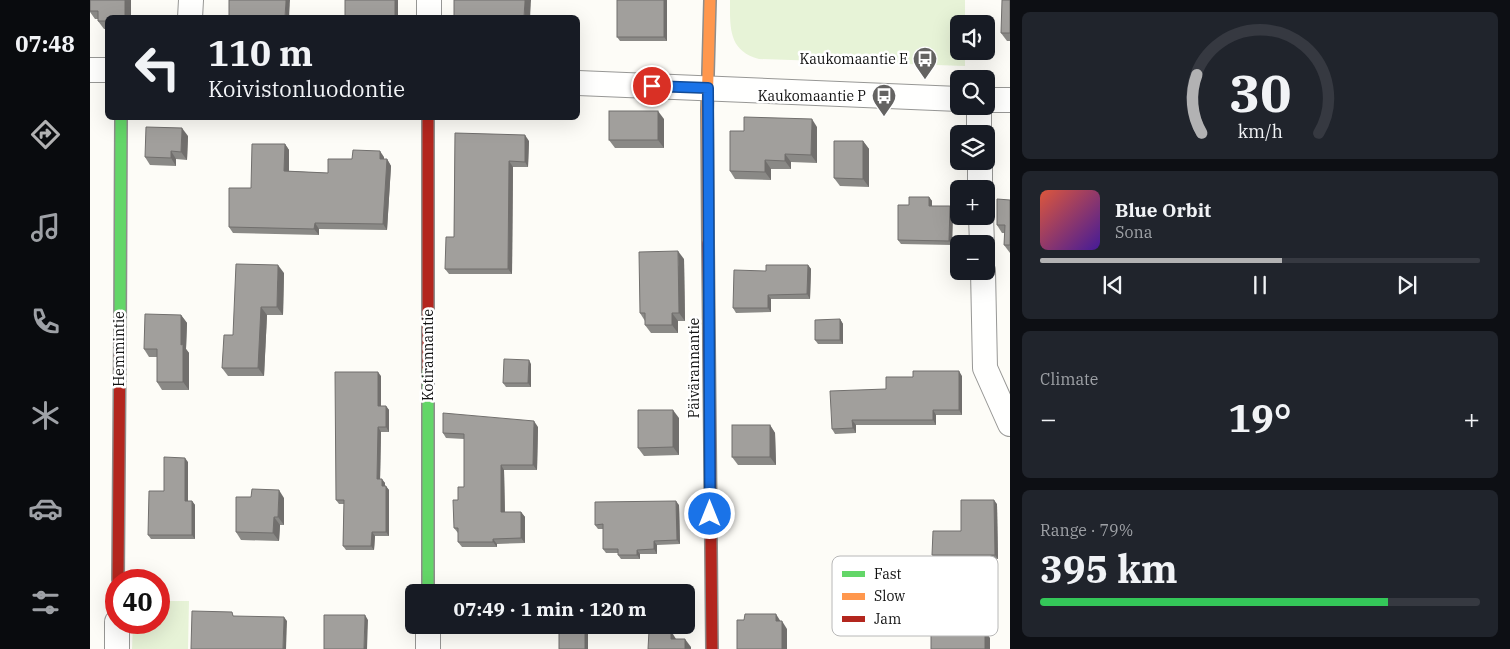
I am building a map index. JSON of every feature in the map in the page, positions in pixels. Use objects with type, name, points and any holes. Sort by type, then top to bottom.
[{"type":"street","points":[[190,15],[191,0]]},
{"type":"street","points":[[429,0],[429,15]]},
{"type":"street","name":"Päivärannantie","points":[[710,0],[708,88],[712,649]]},
{"type":"street","points":[[90,70],[105,70]]},
{"type":"street","points":[[580,83],[950,99]]},
{"type":"street","points":[[995,100],[1010,100]]},
{"type":"street","name":"Hemmintie","points":[[118,569],[121,120]]},
{"type":"street","name":"Kotirannantie","points":[[428,120],[428,584]]},
{"type":"street","points":[[983,280],[986,368],[1010,424]]},
{"type":"street","points":[[117,634],[117,649]]},
{"type":"street","points":[[428,634],[428,649]]},
{"type":"green space","points":[[730,0],[965,0],[965,15],[950,15],[950,60],[965,60],[965,66],[759,59],[741,50],[736,44],[730,19]]},
{"type":"green space","points":[[170,601],[189,601],[188,649],[132,649],[133,634],[170,634]]},
{"type":"building","points":[[90,0],[125,0],[125,15],[105,15],[105,21],[98,21],[98,11],[90,11]]},
{"type":"building","points":[[229,0],[286,0],[285,15],[229,15]]},
{"type":"building","points":[[345,0],[395,0],[395,15],[345,15]]},
{"type":"building","points":[[454,0],[525,0],[524,15],[454,15]]},
{"type":"building","points":[[617,0],[664,0],[664,37],[617,37]]},
{"type":"building","points":[[1002,0],[1010,0],[1010,33],[1001,33]]},
{"type":"building","points":[[609,111],[658,111],[658,140],[609,140]]},
{"type":"building","points":[[744,117],[812,119],[811,155],[785,154],[785,161],[765,160],[765,172],[730,171],[730,131],[744,131]]},
{"type":"building","points":[[146,127],[182,128],[181,152],[171,151],[171,158],[145,157]]},
{"type":"building","points":[[455,133],[525,135],[525,162],[509,161],[508,269],[445,269],[446,237],[454,237]]},
{"type":"building","points":[[834,141],[863,141],[863,179],[834,178]]},
{"type":"building","points":[[252,144],[285,144],[284,171],[328,173],[328,159],[352,159],[353,150],[380,151],[380,159],[387,159],[383,224],[315,223],[314,229],[229,227],[229,188],[251,188]]},
{"type":"building","points":[[909,197],[929,197],[929,206],[950,206],[949,241],[898,240],[898,205],[909,205]]},
{"type":"building","points":[[997,199],[1010,200],[1010,245],[1004,245],[1005,225],[997,225]]},
{"type":"building","points":[[678,251],[679,313],[672,313],[672,325],[645,325],[645,313],[640,313],[639,252]]},
{"type":"building","points":[[236,264],[278,265],[277,307],[261,307],[258,368],[222,368],[224,335],[233,335]]},
{"type":"building","points":[[766,265],[808,265],[807,294],[768,295],[768,308],[733,308],[734,270],[766,271]]},
{"type":"building","points":[[145,314],[181,315],[183,382],[157,382],[157,349],[144,349]]},
{"type":"building","points":[[840,319],[840,340],[815,340],[815,320]]},
{"type":"building","points":[[504,359],[529,360],[528,383],[503,383]]},
{"type":"building","points":[[913,371],[959,371],[959,410],[933,410],[933,420],[852,420],[853,428],[832,429],[830,391],[886,389],[886,377],[913,377]]},
{"type":"building","points":[[335,372],[378,372],[378,406],[386,406],[386,427],[378,427],[377,479],[382,479],[382,486],[386,486],[386,532],[372,532],[371,546],[343,546],[344,500],[336,500]]},
{"type":"building","points":[[638,410],[673,410],[673,447],[638,448]]},
{"type":"building","points":[[443,413],[534,421],[533,465],[501,465],[501,512],[521,512],[521,538],[493,539],[493,542],[458,542],[458,528],[454,528],[453,500],[458,500],[458,487],[464,487],[464,434],[443,433]]},
{"type":"building","points":[[732,425],[770,425],[770,457],[732,457]]},
{"type":"building","points":[[164,457],[185,458],[185,501],[192,501],[192,535],[148,535],[149,491],[164,491]]},
{"type":"building","points":[[252,489],[279,490],[278,517],[274,517],[273,533],[236,532],[236,497],[251,497]]},
{"type":"building","points":[[961,500],[994,500],[995,555],[932,555],[933,531],[961,531]]},
{"type":"building","points":[[676,501],[677,540],[654,541],[654,549],[637,550],[637,555],[618,555],[618,549],[603,549],[603,524],[595,525],[595,502]]},
{"type":"building","points":[[192,611],[232,612],[233,616],[284,617],[283,649],[191,649]]},
{"type":"building","points":[[745,614],[776,614],[776,621],[782,621],[782,649],[737,649],[737,620],[744,620]]},
{"type":"building","points":[[324,615],[365,615],[364,649],[324,649]]},
{"type":"building","points":[[559,634],[585,634],[585,649],[559,649]]},
{"type":"building","points":[[649,634],[671,634],[671,639],[685,639],[685,649],[648,649]]},
{"type":"building","points":[[931,636],[985,636],[985,649],[931,649]]},
{"type":"traffic: fast","points":[[120,332],[121,120]]},
{"type":"traffic: fast","points":[[428,369],[428,584]]},
{"type":"traffic: slow","points":[[708,243],[707,110],[710,0]]},
{"type":"traffic: jam","points":[[428,120],[428,369]]},
{"type":"traffic: jam","points":[[708,243],[712,649]]},
{"type":"traffic: jam","points":[[118,569],[120,332]]},
{"type":"place","name":"Kaukomaantie E","points":[[925,80]]},
{"type":"place","name":"Kaukomaantie P","points":[[884,117]]},
{"type":"route","points":[[652,86],[708,88],[710,514]]}]
